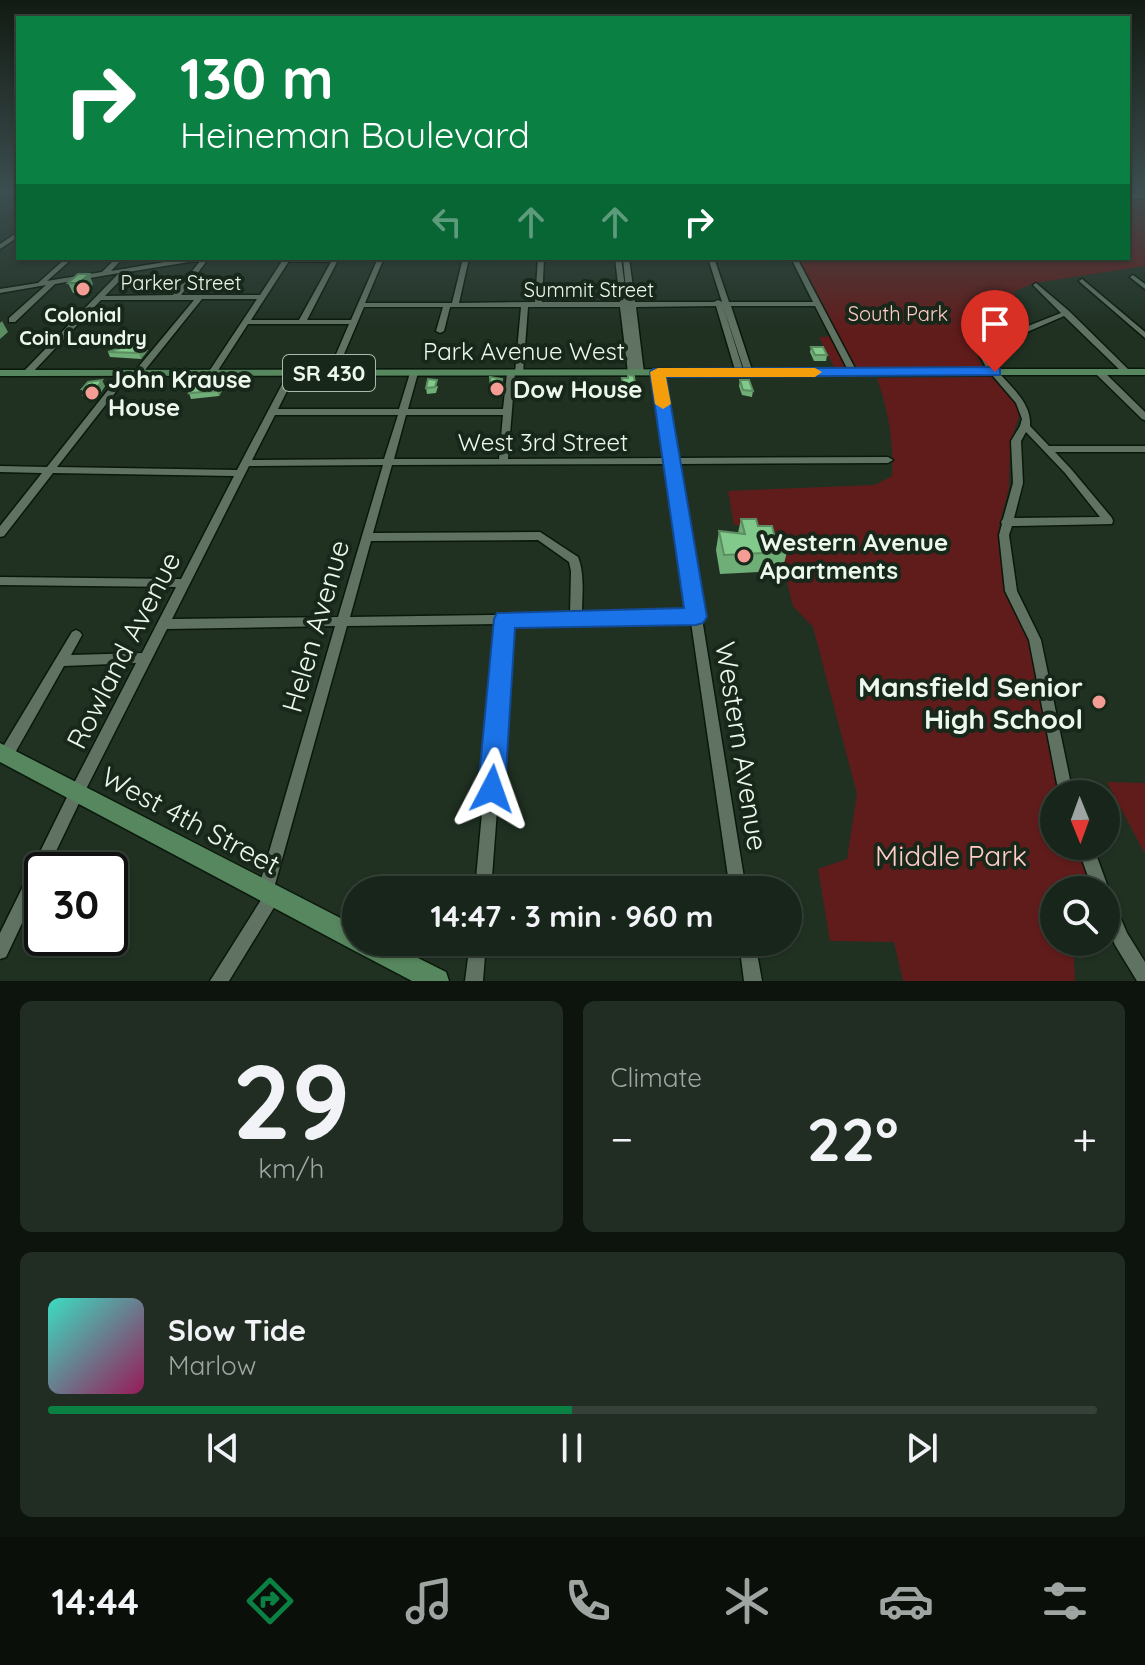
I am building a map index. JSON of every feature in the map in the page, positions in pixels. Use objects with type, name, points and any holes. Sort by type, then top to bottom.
[{"type":"main road","name":"Park Avenue West","points":[[0,373],[1145,372]]},
{"type":"main road","name":"West 4th Street","points":[[3,754],[342,932]]},
{"type":"main road","points":[[388,956],[437,981]]},
{"type":"street","points":[[40,285],[68,260]]},
{"type":"street","points":[[104,274],[118,260]]},
{"type":"street","points":[[0,291],[191,260]]},
{"type":"street","points":[[175,298],[203,260]]},
{"type":"street","points":[[212,373],[286,260]]},
{"type":"street","points":[[302,322],[335,260]]},
{"type":"street","points":[[332,373],[380,260]]},
{"type":"street","points":[[440,331],[465,260]]},
{"type":"street","points":[[538,305],[541,260]]},
{"type":"street","points":[[618,260],[636,373]]},
{"type":"street","points":[[626,260],[627,304]]},
{"type":"street","points":[[705,260],[744,373]]},
{"type":"street","points":[[711,260],[722,304]]},
{"type":"street","points":[[795,260],[853,372]]},
{"type":"street","points":[[27,373],[126,270]]},
{"type":"street","points":[[1133,277],[1145,287]]},
{"type":"street","points":[[1082,281],[1145,336]]},
{"type":"street","points":[[12,320],[54,282]]},
{"type":"street","points":[[1036,285],[1127,372]]},
{"type":"street","name":"Parker Street","points":[[100,298],[262,297]]},
{"type":"street","points":[[0,533],[49,470],[199,298]]},
{"type":"street","name":"Summit Street","points":[[361,305],[818,304]]},
{"type":"street","points":[[503,462],[507,412],[525,305]]},
{"type":"street","points":[[1006,522],[1108,521],[1025,426],[1020,402],[978,348],[980,342],[1010,336],[1066,313]]},
{"type":"street","points":[[245,322],[354,322]]},
{"type":"street","name":"Western Avenue","points":[[658,372],[736,876]]},
{"type":"street","points":[[1099,372],[1145,417]]},
{"type":"street","name":"Rowland Avenue","points":[[0,951],[76,794],[292,373]]},
{"type":"street","name":"Helen Avenue","points":[[219,981],[269,894],[414,373]]},
{"type":"street","points":[[272,412],[507,412]]},
{"type":"street","points":[[1025,426],[1017,438],[1018,483],[1004,535],[1011,591],[1035,640],[1063,780]]},
{"type":"street","points":[[1017,438],[1031,438],[1045,447],[1145,449]]},
{"type":"street","name":"West 3rd Street","points":[[0,469],[243,468],[388,462],[888,460]]},
{"type":"street","points":[[367,537],[540,536],[574,560],[577,571],[576,618]]},
{"type":"street","points":[[0,581],[184,583]]},
{"type":"street","points":[[164,624],[696,617]]},
{"type":"street","points":[[484,876],[505,619]]},
{"type":"street","points":[[3,754],[76,635]]},
{"type":"street","points":[[61,661],[146,658]]},
{"type":"street","points":[[1120,937],[1145,978]]},
{"type":"street","points":[[474,981],[477,956]]},
{"type":"street","points":[[749,956],[753,981]]},
{"type":"green space","name":"South Park","points":[[1130,238],[1145,238],[1145,266],[1035,283],[1015,291],[1016,299],[1009,309],[967,327],[966,335],[984,369],[835,369],[819,337],[839,336],[798,260],[1130,260]]},
{"type":"green space","name":"Middle Park","points":[[991,377],[1016,404],[1019,416],[1010,443],[1009,488],[999,526],[999,547],[1004,587],[1028,640],[1055,780],[1040,780],[1040,860],[1082,860],[1087,876],[1040,876],[1040,956],[1074,956],[1075,981],[903,981],[894,942],[830,941],[818,869],[847,859],[857,794],[813,627],[793,606],[773,525],[734,525],[728,491],[875,485],[892,476],[889,426],[877,378]]},
{"type":"green space","points":[[1120,782],[1145,783],[1145,854],[1120,807]]},
{"type":"building","points":[[78,274],[89,274],[79,283],[68,283]]},
{"type":"building","points":[[145,344],[139,353],[108,352],[130,345]]},
{"type":"building","points":[[811,347],[823,347],[827,355],[815,355]]},
{"type":"building","points":[[628,375],[634,376],[635,384],[623,384],[622,378],[628,378]]},
{"type":"building","points":[[490,377],[502,379],[501,389],[491,389]]},
{"type":"building","points":[[224,378],[217,391],[189,393],[198,380]]},
{"type":"building","points":[[428,379],[437,380],[435,387],[426,388]]},
{"type":"building","points":[[102,380],[92,395],[84,395],[89,389],[82,389],[88,382]]},
{"type":"building","points":[[740,380],[749,380],[753,391],[743,390]]},
{"type":"building","points":[[741,519],[756,519],[758,526],[772,526],[777,545],[785,545],[787,552],[724,555],[719,531],[745,534]]},
{"type":"slow traffic","points":[[663,404],[658,372],[815,372]]},
{"type":"place","name":"Colonial Coin Laundry","points":[[83,289]]},
{"type":"place","name":"Dow House","points":[[497,389]]},
{"type":"place","name":"John Krause House","points":[[92,393]]},
{"type":"place","name":"Western Avenue Apartments","points":[[744,556]]},
{"type":"place","name":"Mansfield Senior High School","points":[[1099,702]]},
{"type":"route","points":[[492,789],[505,619],[696,617],[658,372],[995,372]]}]
